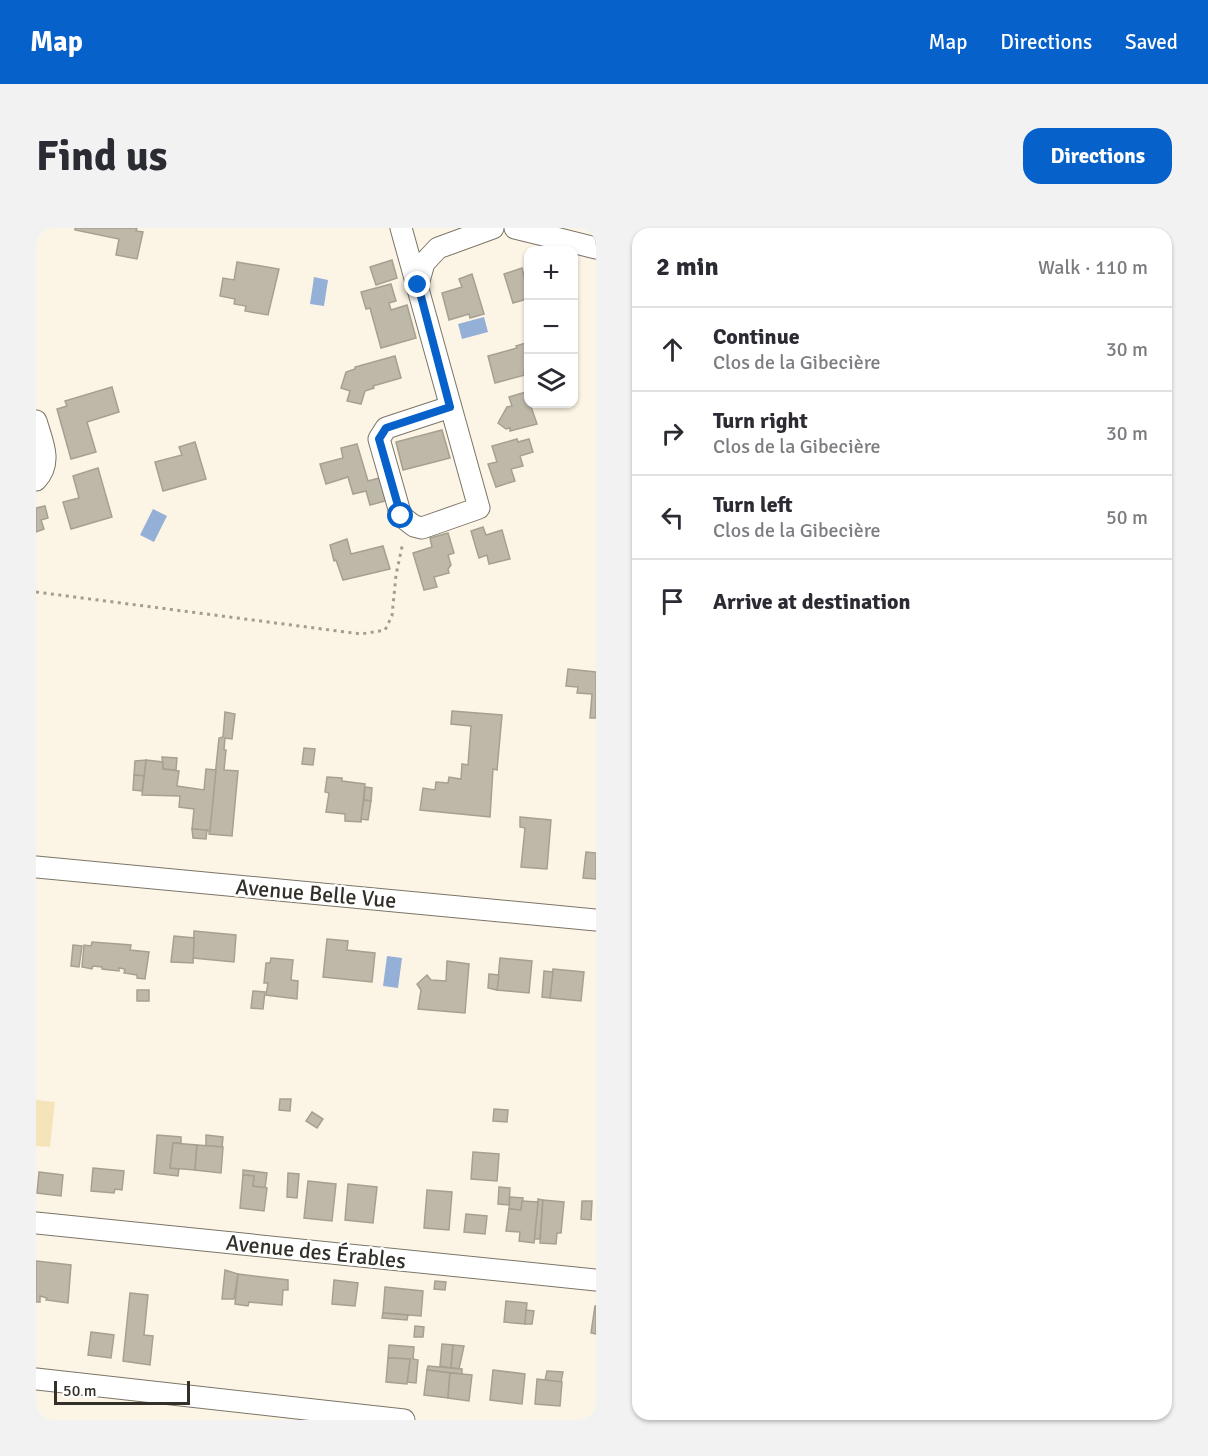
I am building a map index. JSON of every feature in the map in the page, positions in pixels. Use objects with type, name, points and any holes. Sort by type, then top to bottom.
[{"type":"street","points":[[401,228],[479,508],[422,528],[414,526],[401,516],[379,439],[386,428],[450,407]]},
{"type":"street","points":[[418,285],[424,262],[438,248],[493,228]]},
{"type":"street","points":[[515,228],[596,248]]},
{"type":"street","points":[[36,421],[46,460],[43,472],[36,480]]},
{"type":"street","name":"Avenue Belle Vue","points":[[36,867],[596,920]]},
{"type":"street","name":"Avenue des Érables","points":[[36,1223],[596,1280]]},
{"type":"street","points":[[36,1379],[404,1420]]},
{"type":"path","points":[[36,592],[361,634],[385,630],[392,616],[396,575],[407,521]]},
{"type":"shaded area","points":[[36,1100],[55,1102],[50,1147],[36,1146]]},
{"type":"water","points":[[314,277],[328,280],[324,306],[310,304]]},
{"type":"water","points":[[484,317],[488,332],[462,339],[458,324]]},
{"type":"water","points":[[153,509],[167,516],[154,542],[140,535]]},
{"type":"water","points":[[387,956],[402,958],[398,988],[383,986]]},
{"type":"building","points":[[75,228],[137,228],[136,231],[143,232],[137,259],[116,255],[119,239],[75,230]]},
{"type":"building","points":[[392,260],[397,278],[376,285],[370,267]]},
{"type":"building","points":[[237,262],[279,269],[268,315],[245,311],[246,306],[234,304],[235,299],[220,296],[223,278],[234,280]]},
{"type":"building","points":[[522,268],[524,300],[513,303],[504,274]]},
{"type":"building","points":[[472,274],[484,314],[470,318],[469,314],[449,320],[442,293],[462,287],[459,279]]},
{"type":"building","points":[[391,284],[396,301],[389,303],[391,310],[407,305],[416,338],[381,348],[370,308],[366,309],[361,292]]},
{"type":"building","points":[[524,344],[524,375],[495,383],[488,356],[517,348],[516,346]]},
{"type":"building","points":[[395,356],[401,378],[373,386],[374,388],[365,391],[361,404],[347,401],[350,391],[341,388],[346,372],[355,367]]},
{"type":"building","points":[[112,387],[119,412],[87,422],[96,452],[71,459],[57,409],[67,406],[65,401]]},
{"type":"building","points":[[524,393],[524,408],[532,408],[537,424],[510,431],[510,428],[506,429],[498,423],[507,407],[512,406],[509,397]]},
{"type":"building","points":[[442,430],[450,458],[403,470],[396,442]]},
{"type":"building","points":[[517,439],[518,442],[529,439],[533,452],[520,456],[523,466],[511,469],[515,481],[496,487],[488,464],[497,462],[492,446]]},
{"type":"building","points":[[195,442],[206,479],[163,491],[155,462],[182,455],[179,447]]},
{"type":"building","points":[[357,444],[368,481],[383,477],[389,500],[370,505],[366,491],[353,494],[348,477],[326,484],[320,464],[343,458],[341,448]]},
{"type":"building","points":[[98,468],[112,517],[71,529],[63,502],[79,498],[73,476]]},
{"type":"building","points":[[45,506],[48,518],[41,520],[44,529],[36,532],[36,508]]},
{"type":"building","points":[[483,527],[486,535],[502,530],[510,559],[489,564],[487,555],[479,558],[471,531]]},
{"type":"building","points":[[448,533],[454,553],[448,555],[451,565],[448,569],[449,573],[434,577],[437,587],[424,590],[413,553],[432,547],[430,538]]},
{"type":"building","points":[[347,539],[351,554],[383,546],[390,569],[343,580],[336,560],[334,561],[330,545]]},
{"type":"building","points":[[568,669],[596,672],[596,718],[590,718],[592,694],[577,693],[578,687],[566,686]]},
{"type":"building","points":[[452,711],[502,715],[497,770],[493,769],[490,817],[420,810],[423,788],[435,790],[436,782],[448,783],[449,777],[461,779],[462,764],[468,765],[471,726],[451,724]]},
{"type":"building","points":[[225,712],[235,714],[232,739],[225,738],[224,750],[226,750],[224,770],[238,771],[232,836],[209,834],[219,738],[223,737]]},
{"type":"building","points":[[304,748],[315,749],[313,765],[302,764]]},
{"type":"building","points":[[162,757],[177,758],[176,770],[163,769]]},
{"type":"building","points":[[146,760],[163,762],[163,769],[179,771],[177,786],[204,790],[206,769],[216,770],[210,831],[192,829],[194,809],[179,807],[180,796],[142,795]]},
{"type":"building","points":[[146,760],[144,776],[134,775],[135,761]]},
{"type":"building","points":[[134,775],[144,776],[142,791],[133,790]]},
{"type":"building","points":[[327,777],[365,784],[361,822],[345,821],[345,814],[326,812],[329,793],[325,792]]},
{"type":"building","points":[[365,787],[372,788],[371,801],[364,800]]},
{"type":"building","points":[[364,800],[371,801],[368,820],[361,819]]},
{"type":"building","points":[[520,817],[551,820],[547,869],[521,867],[525,828],[520,827]]},
{"type":"building","points":[[192,829],[207,830],[206,839],[193,838]]},
{"type":"building","points":[[586,852],[596,853],[596,879],[583,878]]},
{"type":"building","points":[[194,931],[236,935],[234,962],[193,958]]},
{"type":"building","points":[[174,936],[194,938],[193,963],[171,962]]},
{"type":"building","points":[[327,939],[348,941],[347,950],[375,953],[372,982],[323,977]]},
{"type":"building","points":[[92,942],[131,945],[130,950],[149,952],[145,979],[124,973],[125,969],[119,968],[119,971],[93,966],[92,969],[82,967],[84,945],[91,946]]},
{"type":"building","points":[[73,945],[82,946],[79,967],[71,966]]},
{"type":"building","points":[[271,958],[293,960],[291,980],[298,981],[297,999],[266,995],[268,983],[264,983],[266,963],[270,963]]},
{"type":"building","points":[[500,958],[532,961],[529,993],[497,990]]},
{"type":"building","points":[[447,961],[469,964],[465,1013],[418,1009],[421,990],[417,984],[427,975],[431,980],[446,981]]},
{"type":"building","points":[[553,969],[584,972],[581,1001],[550,998]]},
{"type":"building","points":[[544,971],[553,972],[550,998],[542,997]]},
{"type":"building","points":[[489,974],[499,975],[497,990],[488,988]]},
{"type":"building","points":[[137,990],[149,990],[149,1001],[137,1001]]},
{"type":"building","points":[[253,991],[265,992],[263,1009],[251,1008]]},
{"type":"building","points":[[280,1099],[291,1099],[290,1111],[279,1110]]},
{"type":"building","points":[[494,1109],[508,1110],[507,1122],[493,1121]]},
{"type":"building","points":[[312,1112],[323,1119],[317,1128],[306,1121]]},
{"type":"building","points":[[157,1135],[181,1137],[181,1143],[173,1143],[170,1168],[179,1169],[178,1176],[154,1173]]},
{"type":"building","points":[[206,1135],[223,1137],[222,1147],[206,1146]]},
{"type":"building","points":[[173,1143],[197,1145],[195,1170],[170,1168]]},
{"type":"building","points":[[197,1145],[223,1147],[221,1173],[195,1170]]},
{"type":"building","points":[[473,1152],[499,1154],[497,1181],[471,1179]]},
{"type":"building","points":[[93,1168],[124,1171],[122,1190],[115,1189],[114,1193],[91,1191]]},
{"type":"building","points":[[243,1170],[267,1173],[265,1188],[253,1186],[254,1176],[243,1175]]},
{"type":"building","points":[[39,1172],[63,1175],[61,1196],[37,1193]]},
{"type":"building","points":[[288,1173],[299,1174],[297,1198],[287,1197]]},
{"type":"building","points":[[243,1175],[254,1176],[253,1186],[267,1188],[264,1211],[240,1208]]},
{"type":"building","points":[[308,1181],[336,1184],[332,1221],[304,1218]]},
{"type":"building","points":[[348,1184],[377,1187],[373,1223],[345,1220]]},
{"type":"building","points":[[499,1187],[510,1188],[509,1205],[498,1204]]},
{"type":"building","points":[[427,1190],[452,1192],[449,1230],[424,1228]]},
{"type":"building","points":[[510,1197],[523,1198],[521,1210],[509,1209]]},
{"type":"building","points":[[538,1199],[543,1200],[540,1239],[534,1239]]},
{"type":"building","points":[[543,1200],[564,1202],[561,1233],[557,1233],[556,1244],[540,1243]]},
{"type":"building","points":[[522,1201],[538,1202],[534,1243],[519,1241],[520,1232],[506,1231],[509,1209],[521,1210]]},
{"type":"building","points":[[582,1201],[592,1201],[591,1220],[581,1219]]},
{"type":"building","points":[[466,1214],[487,1216],[485,1234],[464,1232]]},
{"type":"building","points":[[36,1261],[71,1265],[68,1303],[46,1300],[47,1298],[40,1296],[40,1302],[36,1302]]},
{"type":"building","points":[[225,1270],[238,1274],[234,1299],[222,1299]]},
{"type":"building","points":[[238,1274],[288,1280],[288,1290],[283,1290],[282,1305],[249,1302],[248,1306],[235,1304]]},
{"type":"building","points":[[334,1280],[358,1283],[355,1306],[332,1304]]},
{"type":"building","points":[[435,1281],[446,1282],[445,1290],[434,1289]]},
{"type":"building","points":[[385,1287],[423,1291],[421,1316],[383,1313]]},
{"type":"building","points":[[130,1293],[148,1295],[144,1335],[153,1336],[150,1365],[123,1361]]},
{"type":"building","points":[[506,1301],[527,1303],[525,1324],[504,1322]]},
{"type":"building","points":[[596,1306],[596,1334],[591,1333]]},
{"type":"building","points":[[526,1310],[534,1311],[532,1324],[525,1324]]},
{"type":"building","points":[[383,1313],[408,1315],[407,1320],[382,1318]]},
{"type":"building","points":[[415,1326],[424,1327],[423,1337],[414,1337]]},
{"type":"building","points":[[91,1332],[114,1335],[111,1358],[88,1355]]},
{"type":"building","points":[[442,1344],[453,1345],[451,1368],[440,1366]]},
{"type":"building","points":[[389,1345],[414,1347],[413,1359],[418,1360],[416,1383],[407,1382],[410,1359],[388,1358]]},
{"type":"building","points":[[453,1345],[464,1346],[459,1369],[451,1368]]},
{"type":"building","points":[[388,1358],[410,1359],[407,1384],[386,1382]]},
{"type":"building","points":[[428,1366],[462,1369],[462,1374],[427,1370]]},
{"type":"building","points":[[427,1370],[450,1373],[448,1398],[424,1395]]},
{"type":"building","points":[[493,1370],[525,1374],[522,1404],[490,1400]]},
{"type":"building","points":[[547,1371],[563,1372],[561,1382],[545,1380]]},
{"type":"building","points":[[450,1373],[472,1375],[469,1401],[448,1398]]},
{"type":"building","points":[[537,1379],[562,1382],[560,1406],[535,1404]]},
{"type":"route","points":[[401,516],[380,446],[379,439],[382,432],[386,428],[450,407],[418,285]]}]
